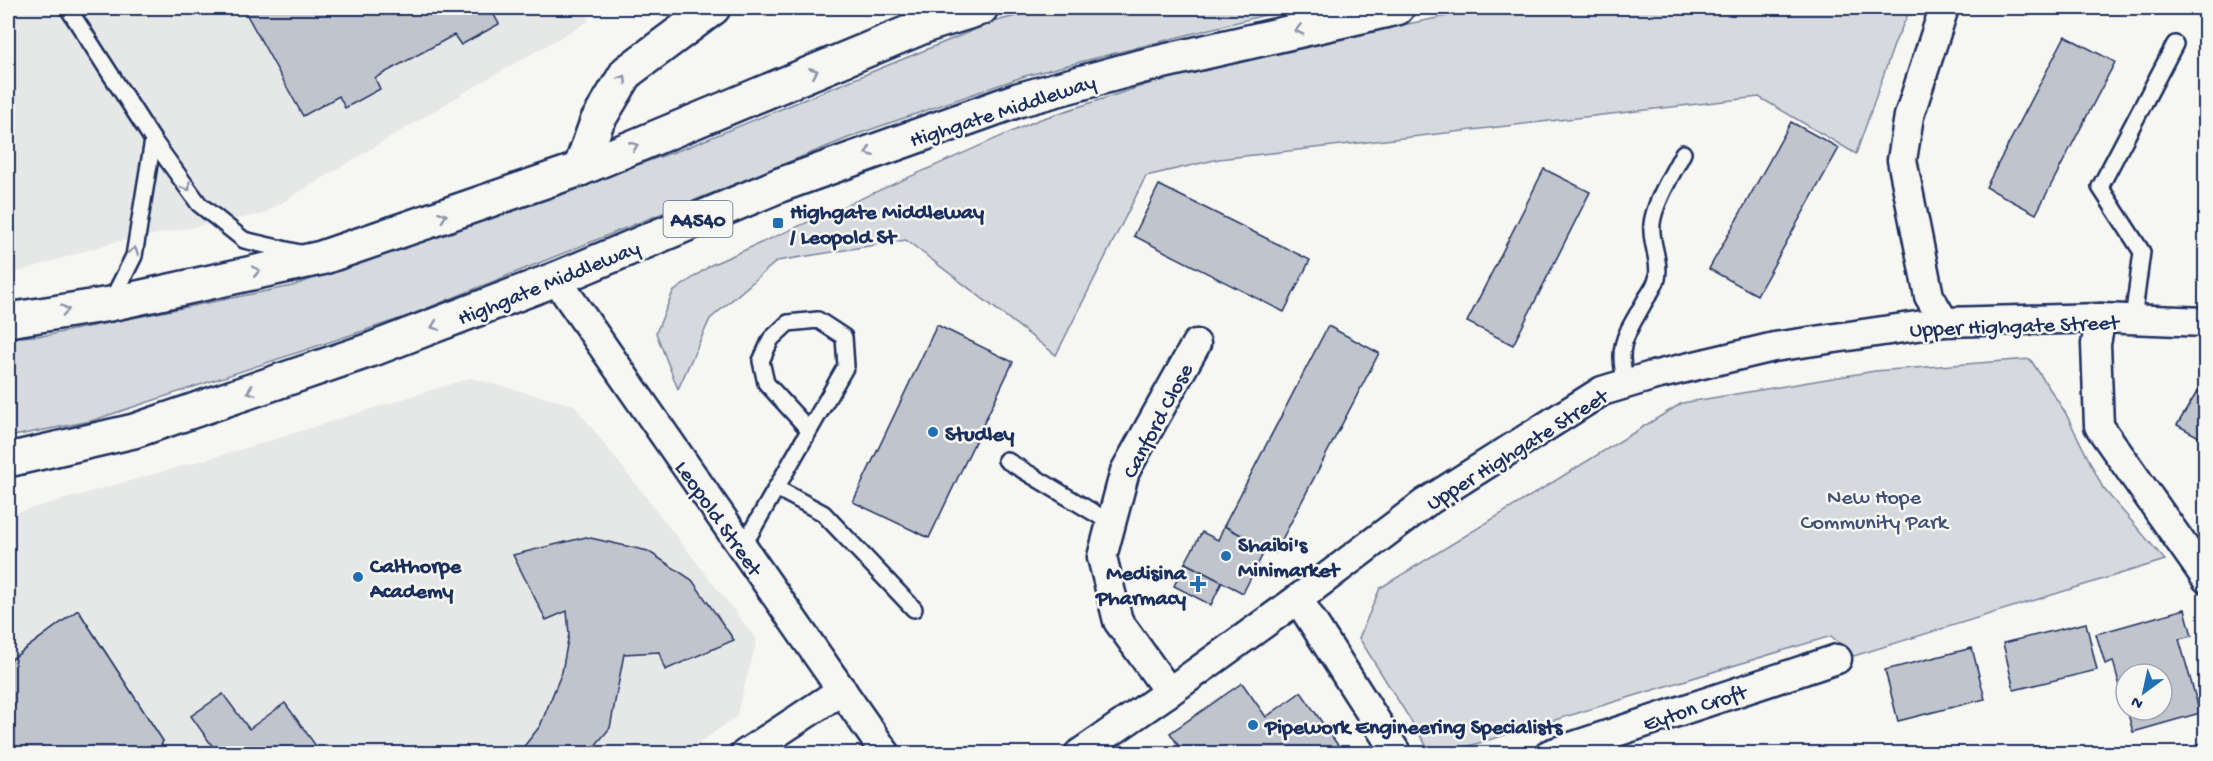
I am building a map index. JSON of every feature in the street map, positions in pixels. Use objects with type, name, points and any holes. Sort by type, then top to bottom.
[{"type":"main road","points":[[580,169],[597,122],[627,72],[713,8]]},
{"type":"main road","points":[[8,320],[110,303],[321,258],[580,169],[927,25],[981,8]]},
{"type":"main road","name":"Highgate Middleway","points":[[8,460],[134,431],[373,349],[556,279],[780,185],[1018,100],[1138,67],[1397,8]]},
{"type":"street","points":[[1944,8],[1909,116],[1902,160],[1929,296],[1944,322]]},
{"type":"street","name":"Leopold Street","points":[[556,279],[886,753]]},
{"type":"street","points":[[2101,318],[2096,344],[2098,426],[2205,578]]},
{"type":"street","name":"Upper Highgate Street","points":[[1079,753],[1169,692],[1298,599],[1425,503],[1602,391],[1774,347],[1944,322],[2101,318],[2205,322]]},
{"type":"street","name":"Canford Close","points":[[1169,692],[1118,621],[1102,557],[1125,471],[1196,344]]},
{"type":"street","points":[[1298,599],[1396,753]]},
{"type":"street","name":"Eyton Croft","points":[[1550,753],[1837,659]]},
{"type":"street","points":[[745,753],[842,690]]},
{"type":"lane","points":[[68,8],[153,140],[199,204],[244,240],[321,258]]},
{"type":"lane","points":[[2133,319],[2142,252],[2100,187],[2175,44]]},
{"type":"lane","points":[[110,303],[134,256],[153,140]]},
{"type":"lane","points":[[1627,384],[1621,366],[1622,348],[1631,326],[1656,281],[1659,267],[1652,239],[1652,224],[1656,210],[1683,153]]},
{"type":"lane","points":[[742,548],[846,366],[843,337],[818,320],[789,323],[771,339],[761,361],[766,383],[809,430]]},
{"type":"lane","points":[[1006,460],[1111,523]]},
{"type":"lane","points":[[776,488],[823,513],[914,609]]},
{"type":"shaded area","points":[[8,8],[583,8],[589,21],[477,85],[263,214],[114,242],[8,275]]},
{"type":"shaded area","name":"Calthorpe Academy","points":[[470,378],[574,405],[757,640],[736,717],[685,753],[8,754],[8,515],[250,447]]},
{"type":"green space","points":[[1047,8],[1293,8],[1025,76],[858,134],[408,316],[91,421],[8,437],[8,338],[48,335],[292,286],[688,147],[996,21]]},
{"type":"green space","points":[[1487,8],[1911,8],[1895,42],[1856,154],[1759,97],[1219,159],[1146,176],[1056,355],[906,240],[777,261],[710,319],[678,389],[656,333],[673,292],[711,265],[1038,120],[1179,74],[1303,45]]},
{"type":"green space","name":"New Hope Community Park","points":[[2030,359],[2065,412],[2103,488],[2165,560],[1854,656],[1831,636],[1446,753],[1431,753],[1359,638],[1380,588],[1682,403],[1875,371]]},
{"type":"building","points":[[243,8],[503,8],[493,13],[499,24],[461,45],[454,35],[375,78],[380,89],[345,108],[339,96],[303,116]]},
{"type":"building","points":[[2065,36],[2115,62],[2036,214],[1986,187]]},
{"type":"building","points":[[1791,122],[1839,148],[1757,295],[1709,269]]},
{"type":"building","points":[[1544,169],[1590,192],[1513,345],[1467,322]]},
{"type":"building","points":[[1159,185],[1310,260],[1284,312],[1134,236]]},
{"type":"building","name":"Studley","points":[[937,325],[1013,362],[929,538],[853,502]]},
{"type":"building","points":[[1328,326],[1379,353],[1275,553],[1224,526]]},
{"type":"building","points":[[2200,387],[2206,390],[2206,441],[2177,425]]},
{"type":"building","name":"Shaibi's Minimarket","points":[[1224,526],[1266,548],[1243,593],[1185,563],[1202,532],[1218,540]]},
{"type":"building","points":[[586,537],[648,551],[692,580],[734,640],[665,670],[659,652],[624,654],[610,728],[588,754],[518,754],[540,726],[562,672],[569,634],[567,611],[546,620],[513,555]]},
{"type":"building","name":"Medisina Pharmacy","points":[[1185,563],[1222,582],[1211,605],[1174,586]]},
{"type":"building","points":[[2185,609],[2192,636],[2179,639],[2200,713],[2174,720],[2174,662],[2114,662],[2114,665],[2113,661],[2105,664],[2096,634]]},
{"type":"building","points":[[78,610],[163,741],[157,754],[8,754],[8,662]]},
{"type":"building","points":[[78,610],[163,741],[157,754],[8,754],[8,662]]},
{"type":"building","points":[[2086,623],[2097,670],[2014,690],[2003,643]]},
{"type":"building","points":[[1972,648],[1985,699],[1898,721],[1885,670]]},
{"type":"building","name":"Pipework Engineering Specialists","points":[[1242,683],[1266,717],[1301,692],[1344,754],[1184,754],[1170,733]]},
{"type":"building","points":[[223,694],[249,729],[285,703],[316,746],[305,754],[218,754],[191,716]]},
{"type":"building","points":[[2130,722],[2168,722],[2133,732]]},
{"type":"building","points":[[2206,739],[2206,754],[2185,754]]},
{"type":"place","name":"Highgate Middleway / Leopold St","points":[[778,223]]},
{"type":"place","name":"Studley","points":[[933,432]]},
{"type":"place","name":"Shaibi's Minimarket","points":[[1226,556]]},
{"type":"place","name":"Calthorpe Academy","points":[[358,577]]},
{"type":"place","name":"Medisina Pharmacy","points":[[1198,584]]},
{"type":"place","name":"Pipework Engineering Specialists","points":[[1253,725]]}]
